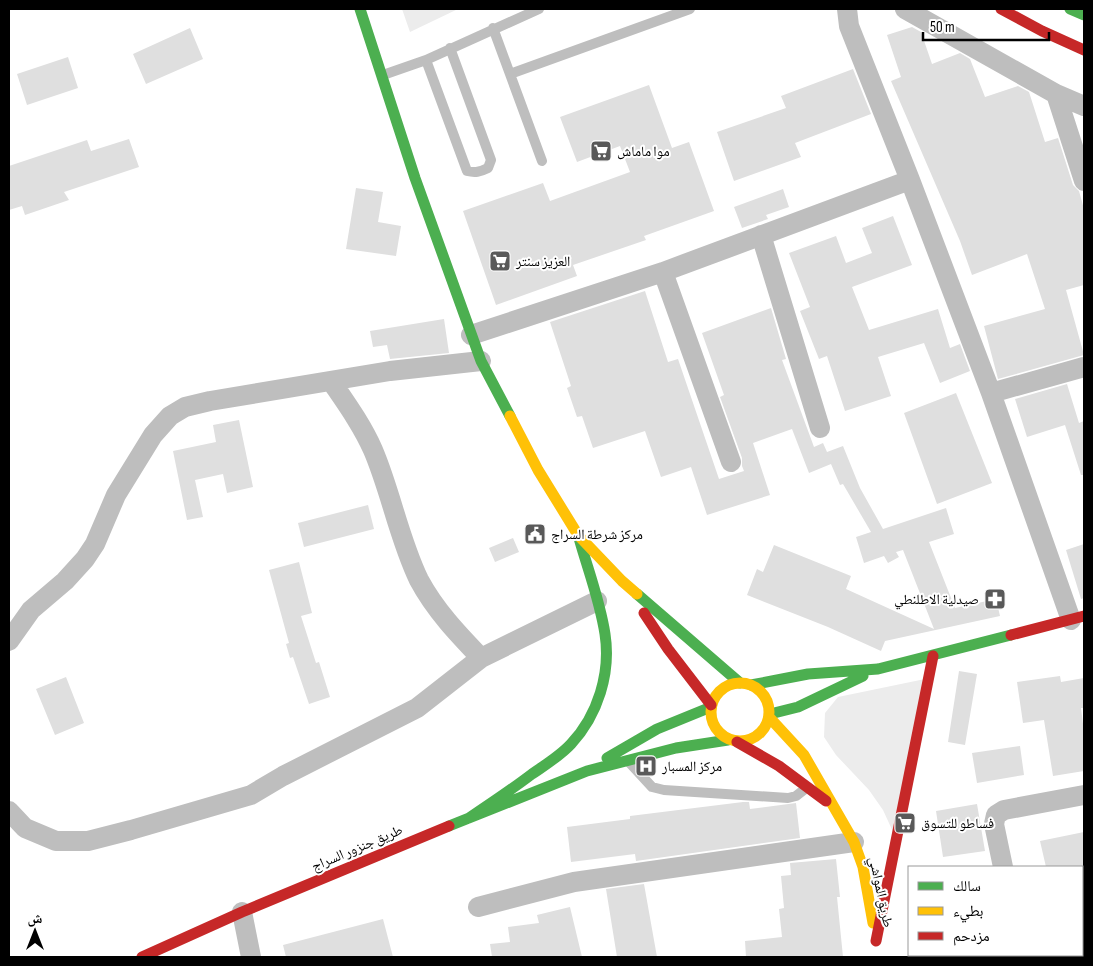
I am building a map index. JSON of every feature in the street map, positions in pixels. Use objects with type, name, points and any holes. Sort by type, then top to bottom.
[{"type":"main road","points":[[360,9],[415,178],[481,361],[538,470],[578,535],[622,581],[746,684],[758,689],[767,700],[769,715],[767,724],[758,736],[751,740],[733,741],[716,730],[710,715],[711,706],[719,692],[732,684],[746,684],[808,674],[878,669],[1078,618]]},
{"type":"main road","points":[[1001,9],[1042,31],[1084,50]]},
{"type":"main road","points":[[1070,9],[1084,15]]},
{"type":"main road","points":[[468,818],[507,793],[569,746],[590,718],[602,688],[606,658],[605,636],[578,535]]},
{"type":"main road","points":[[622,581],[668,649],[711,706]]},
{"type":"main road","name":"طريق المواشي","points":[[769,715],[804,755],[854,842],[863,867],[869,894],[876,945],[933,656]]},
{"type":"main road","points":[[769,715],[798,707],[878,669]]},
{"type":"main road","name":"طريق جنزور السراج","points":[[586,771],[634,740],[659,727],[711,706]]},
{"type":"main road","name":"طريق جنزور السراج","points":[[142,957],[242,912],[586,771],[676,748],[733,741]]},
{"type":"main road","name":"طريق المواشي","points":[[733,741],[779,766],[835,808]]},
{"type":"street","points":[[838,9],[848,17],[1078,618]]},
{"type":"street","points":[[905,9],[1056,94],[1084,106]]},
{"type":"street","points":[[1056,94],[1084,181]]},
{"type":"street","points":[[471,334],[663,272],[910,180]]},
{"type":"street","points":[[761,235],[820,428]]},
{"type":"street","points":[[663,272],[731,462]]},
{"type":"street","points":[[9,641],[31,610],[65,580],[85,559],[95,544],[116,494],[153,434],[170,416],[185,407],[210,401],[390,371],[481,361]]},
{"type":"street","points":[[990,392],[1084,367]]},
{"type":"street","points":[[331,381],[356,417],[373,450],[405,546],[420,581],[449,625],[481,658]]},
{"type":"street","points":[[9,811],[24,828],[56,840],[88,841],[251,795],[283,776],[417,708],[481,658],[597,601]]},
{"type":"street","points":[[1003,866],[994,824],[996,815],[1004,810],[1084,795]]},
{"type":"street","points":[[478,907],[574,882],[854,842]]},
{"type":"street","points":[[242,912],[251,957]]},
{"type":"lane","points":[[382,76],[426,60],[493,28],[539,9]]},
{"type":"lane","points":[[510,74],[690,9]]},
{"type":"lane","points":[[493,28],[542,160]]},
{"type":"lane","points":[[426,60],[467,171],[481,172],[488,168],[491,160],[450,48]]},
{"type":"lane","points":[[627,761],[652,787],[664,790],[788,798],[796,796],[808,786]]},
{"type":"shaded area","points":[[402,9],[458,9],[410,32]]},
{"type":"shaded area","points":[[925,679],[894,834],[883,810],[869,790],[836,755],[824,737],[825,713],[838,697]]},
{"type":"building","points":[[912,27],[921,32],[932,64],[960,53],[970,59],[985,97],[1018,86],[1029,92],[1045,142],[1058,138],[1073,185],[1079,191],[1084,209],[1084,285],[1066,290],[1084,355],[998,379],[984,326],[1045,309],[1027,254],[972,275],[960,241],[891,81],[901,77],[887,35]]},
{"type":"building","points":[[190,28],[203,59],[146,84],[133,54]]},
{"type":"building","points":[[68,57],[78,88],[27,105],[17,74]]},
{"type":"building","points":[[853,69],[871,114],[795,143],[801,157],[734,181],[717,132],[786,108],[781,96]]},
{"type":"building","points":[[649,85],[672,148],[689,142],[714,211],[644,236],[646,240],[573,265],[577,276],[496,305],[463,211],[543,183],[550,201],[630,172],[620,146],[577,162],[560,117]]},
{"type":"building","points":[[129,139],[139,167],[64,192],[69,200],[25,215],[22,206],[9,210],[9,166],[87,140],[91,151]]},
{"type":"building","points":[[356,188],[383,192],[378,222],[401,226],[396,256],[346,249]]},
{"type":"building","points":[[783,189],[789,207],[766,215],[768,219],[742,228],[734,207]]},
{"type":"building","points":[[893,216],[912,265],[852,287],[869,330],[938,309],[950,348],[960,344],[970,371],[940,383],[924,343],[878,357],[891,396],[845,411],[827,356],[819,359],[800,311],[810,307],[789,253],[836,236],[846,263],[872,253],[862,228]]},
{"type":"building","points":[[645,291],[668,362],[678,359],[719,479],[744,471],[742,458],[720,397],[724,395],[702,333],[771,308],[786,359],[782,360],[814,447],[823,443],[827,452],[843,446],[860,488],[883,529],[946,508],[954,534],[929,542],[955,608],[996,599],[1000,616],[885,641],[881,651],[828,627],[747,595],[757,569],[763,572],[774,545],[851,576],[846,589],[934,629],[903,550],[896,552],[899,557],[888,563],[884,556],[864,563],[856,537],[871,532],[843,484],[840,485],[831,464],[809,473],[792,429],[753,443],[770,495],[707,515],[691,467],[661,477],[645,431],[593,448],[582,416],[577,417],[567,388],[571,386],[550,322]]},
{"type":"building","points":[[444,319],[449,353],[390,359],[387,345],[373,347],[370,331]]},
{"type":"building","points":[[1067,384],[1079,423],[1084,421],[1084,475],[1081,475],[1065,425],[1027,437],[1015,399]]},
{"type":"building","points":[[956,393],[992,483],[937,504],[904,413]]},
{"type":"building","points":[[239,420],[253,487],[227,493],[223,474],[195,480],[203,517],[187,520],[173,451],[216,442],[213,425]]},
{"type":"building","points":[[368,505],[374,529],[304,547],[298,523]]},
{"type":"building","points":[[513,538],[519,552],[495,562],[489,548]]},
{"type":"building","points":[[1084,544],[1084,598],[1081,599],[1066,550]]},
{"type":"building","points":[[299,562],[312,613],[301,616],[316,663],[319,662],[330,697],[309,704],[293,657],[290,658],[286,644],[289,643],[269,570]]},
{"type":"building","points":[[959,671],[977,674],[965,745],[948,742]]},
{"type":"building","points":[[1060,676],[1061,682],[1084,678],[1084,708],[1081,708],[1084,732],[1084,771],[1053,776],[1044,720],[1023,723],[1017,682]]},
{"type":"building","points":[[66,677],[84,723],[55,735],[36,689]]},
{"type":"building","points":[[1020,746],[1024,775],[977,783],[972,753]]},
{"type":"building","points":[[749,802],[750,809],[796,803],[800,838],[636,861],[635,854],[571,862],[567,827],[630,819],[630,816]]},
{"type":"building","points":[[977,804],[985,851],[943,857],[936,811]]},
{"type":"building","points":[[1084,832],[1084,867],[1046,866],[1040,841]]},
{"type":"building","points":[[836,859],[840,897],[837,897],[843,957],[746,957],[745,941],[782,937],[779,909],[784,908],[781,876],[791,875],[790,863]]},
{"type":"building","points":[[644,884],[657,957],[617,957],[606,889]]},
{"type":"building","points":[[570,907],[582,957],[492,957],[490,944],[510,942],[508,927],[539,923],[537,915]]},
{"type":"building","points":[[383,919],[393,957],[286,957],[283,945]]},
{"type":"traffic: fast","points":[[360,9],[415,178],[481,361],[510,416]]},
{"type":"traffic: fast","points":[[1070,9],[1084,15]]},
{"type":"traffic: fast","points":[[469,818],[562,752],[580,733],[595,707],[604,678],[606,664],[605,634],[597,598],[579,538]]},
{"type":"traffic: fast","points":[[637,594],[740,683]]},
{"type":"traffic: fast","points":[[751,685],[808,674],[878,669],[1011,635]]},
{"type":"traffic: fast","points":[[770,714],[798,707],[863,676]]},
{"type":"traffic: fast","points":[[607,758],[657,729],[711,707]]},
{"type":"traffic: fast","points":[[449,826],[587,771],[676,748],[728,740]]},
{"type":"traffic: slow","points":[[510,416],[538,470],[578,535],[637,594]]},
{"type":"traffic: slow","points":[[734,683],[746,683],[761,691],[769,706],[769,712],[769,718],[761,733],[746,741],[734,741],[719,733],[711,718],[711,706],[719,691],[734,683]]},
{"type":"traffic: slow","points":[[769,717],[804,755],[854,842],[863,867],[873,923]]},
{"type":"traffic: jam","points":[[1001,9],[1042,31],[1084,50]]},
{"type":"traffic: jam","points":[[644,613],[668,649],[711,705]]},
{"type":"traffic: jam","points":[[1011,635],[1084,616]]},
{"type":"traffic: jam","points":[[876,941],[933,656]]},
{"type":"traffic: jam","points":[[737,742],[779,766],[826,801]]},
{"type":"traffic: jam","points":[[142,957],[242,912],[449,826]]},
{"type":"place","name":"موا ماماش","points":[[601,151]]},
{"type":"place","name":"العزيز سنتر","points":[[500,261]]},
{"type":"place","name":"مركز شرطة السراج","points":[[535,534]]},
{"type":"place","name":"صيدلية الاطلنطي","points":[[995,599]]},
{"type":"place","name":"مركز المسبار","points":[[646,766]]},
{"type":"place","name":"فساطو للتسوق","points":[[905,823]]}]
